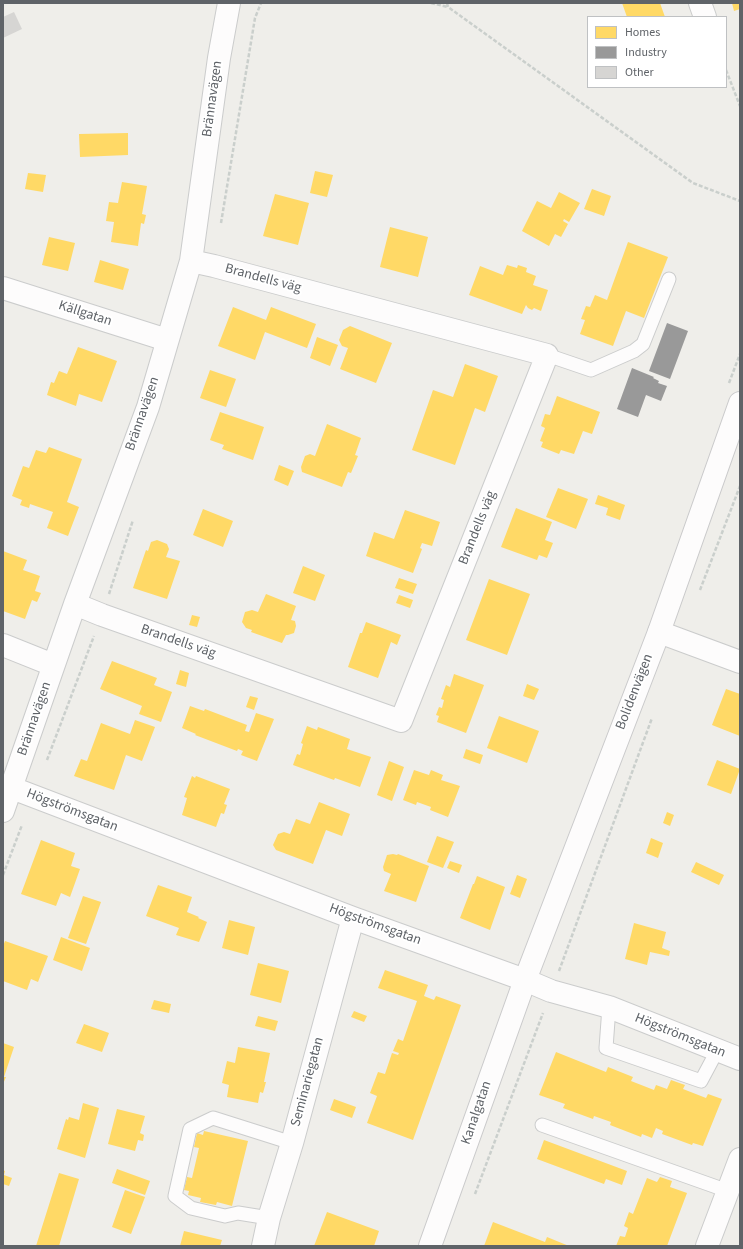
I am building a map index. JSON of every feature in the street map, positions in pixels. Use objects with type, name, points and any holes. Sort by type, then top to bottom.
[{"type":"street","name":"Brännavägen","points":[[3,811],[7,787],[148,407],[191,261],[219,58],[229,3]]},
{"type":"street","points":[[700,3],[705,16]]},
{"type":"street","name":"Brandells väg","points":[[75,604],[109,618],[401,721],[547,355],[191,261]]},
{"type":"street","name":"Källgatan","points":[[3,288],[167,340]]},
{"type":"street","name":"Bolidenvägen","points":[[525,980],[659,632],[740,403]]},
{"type":"street","points":[[659,632],[740,662]]},
{"type":"street","points":[[3,645],[53,665]]},
{"type":"street","name":"Högströmsgatan","points":[[7,787],[551,991],[609,1007],[740,1060]]},
{"type":"street","name":"Seminariegatan","points":[[263,1246],[269,1218],[292,1143],[353,918]]},
{"type":"street","name":"Kanalgatan","points":[[430,1246],[525,980]]},
{"type":"street","points":[[708,1246],[740,1159]]},
{"type":"lane","points":[[547,355],[591,370],[634,351],[643,344],[669,279]]},
{"type":"lane","points":[[609,1007],[606,1048],[701,1081],[717,1050]]},
{"type":"lane","points":[[269,1218],[238,1213],[225,1216],[198,1210],[191,1208],[175,1196],[190,1129],[213,1118],[292,1143]]},
{"type":"lane","points":[[542,1125],[728,1191]]},
{"type":"path","points":[[431,3],[447,5],[693,183],[740,201]]},
{"type":"path","points":[[727,73],[740,106]]},
{"type":"path","points":[[698,597],[740,486]]},
{"type":"path","points":[[475,1195],[654,714]]},
{"type":"building: Homes","points":[[622,3],[660,3],[665,16],[627,16]]},
{"type":"building: Homes","points":[[732,3],[740,3],[740,9],[734,11]]},
{"type":"building: Homes","points":[[128,133],[128,155],[80,157],[79,134]]},
{"type":"building: Homes","points":[[315,171],[333,175],[327,197],[310,193]]},
{"type":"building: Homes","points":[[28,173],[46,175],[43,192],[25,189]]},
{"type":"building: Homes","points":[[122,182],[147,186],[142,214],[146,215],[144,224],[141,223],[138,246],[111,242],[114,222],[106,221],[109,202],[118,203]]},
{"type":"building: Homes","points":[[592,189],[611,196],[604,216],[584,209]]},
{"type":"building: Homes","points":[[559,192],[580,203],[569,222],[564,219],[563,221],[568,224],[561,237],[555,234],[549,246],[522,231],[537,201],[551,208]]},
{"type":"building: Homes","points":[[275,194],[309,203],[298,245],[263,236]]},
{"type":"building: Homes","points":[[390,227],[428,237],[418,277],[380,267]]},
{"type":"building: Homes","points":[[49,237],[75,243],[68,271],[42,265]]},
{"type":"building: Homes","points":[[628,242],[668,257],[644,318],[626,311],[613,346],[580,334],[585,320],[581,319],[586,306],[590,307],[595,295],[607,300]]},
{"type":"building: Homes","points":[[100,260],[129,269],[123,290],[94,282]]},
{"type":"building: Homes","points":[[507,265],[517,268],[518,265],[527,268],[526,272],[536,276],[533,285],[548,290],[541,311],[534,308],[532,310],[526,305],[522,314],[469,295],[480,266],[503,275]]},
{"type":"building: Homes","points":[[233,307],[266,320],[271,307],[316,324],[307,348],[265,332],[255,360],[218,346]]},
{"type":"building: Homes","points":[[350,326],[392,343],[376,383],[340,369],[348,348],[342,346],[339,340],[343,330]]},
{"type":"building: Homes","points":[[317,337],[338,345],[330,366],[310,358]]},
{"type":"building: Homes","points":[[78,347],[117,361],[102,402],[79,394],[76,406],[47,395],[51,382],[54,383],[59,371],[67,374]]},
{"type":"building: Homes","points":[[465,364],[498,376],[485,412],[475,408],[455,465],[412,450],[433,390],[453,397]]},
{"type":"building: Homes","points":[[210,370],[236,379],[226,407],[200,398]]},
{"type":"building: Homes","points":[[557,396],[600,412],[592,434],[583,431],[574,454],[561,450],[559,454],[541,447],[543,442],[540,441],[545,428],[541,426],[545,414],[550,415]]},
{"type":"building: Homes","points":[[220,412],[264,427],[253,460],[222,449],[224,445],[210,440]]},
{"type":"building: Homes","points":[[327,424],[361,438],[355,455],[358,456],[351,473],[348,472],[342,487],[302,472],[301,467],[305,456],[310,454],[315,456]]},
{"type":"building: Homes","points":[[49,447],[82,459],[67,502],[79,507],[68,536],[47,528],[53,512],[30,504],[29,508],[20,505],[22,500],[12,496],[23,466],[29,468],[36,450],[46,453]]},
{"type":"building: Homes","points":[[279,465],[294,471],[288,486],[274,480]]},
{"type":"building: Homes","points":[[558,488],[588,499],[576,529],[546,517]]},
{"type":"building: Homes","points":[[598,495],[625,505],[620,520],[606,515],[608,508],[595,504]]},
{"type":"building: Homes","points":[[516,508],[552,522],[545,540],[553,543],[547,558],[539,555],[537,560],[501,547]]},
{"type":"building: Homes","points":[[203,509],[233,521],[223,547],[193,535]]},
{"type":"building: Homes","points":[[405,510],[440,522],[432,546],[422,543],[420,548],[422,549],[413,573],[366,556],[374,532],[394,539]]},
{"type":"building: Homes","points":[[157,540],[167,544],[169,549],[166,557],[180,561],[167,599],[133,588],[146,550],[148,551],[151,542]]},
{"type":"building: Homes","points":[[3,551],[27,560],[23,570],[40,576],[35,591],[41,593],[37,602],[32,600],[25,619],[3,611]]},
{"type":"building: Homes","points":[[303,566],[325,575],[315,601],[293,593]]},
{"type":"building: Homes","points":[[399,578],[417,584],[413,594],[395,588]]},
{"type":"building: Homes","points":[[489,579],[530,594],[507,655],[466,640]]},
{"type":"building: Homes","points":[[266,594],[296,606],[291,620],[295,621],[296,626],[294,633],[286,635],[282,643],[251,632],[252,630],[246,628],[242,622],[245,612],[252,610],[258,612]]},
{"type":"building: Homes","points":[[399,595],[413,600],[410,608],[396,603]]},
{"type":"building: Homes","points":[[192,615],[200,617],[197,627],[189,625]]},
{"type":"building: Homes","points":[[366,622],[401,635],[397,645],[391,642],[378,678],[348,667],[360,633],[362,633]]},
{"type":"building: Homes","points":[[112,661],[157,678],[154,685],[172,692],[161,722],[139,714],[142,706],[100,689]]},
{"type":"building: Homes","points":[[180,670],[189,673],[186,687],[176,684]]},
{"type":"building: Homes","points":[[454,674],[484,685],[466,733],[437,722],[439,716],[436,715],[439,707],[442,708],[444,700],[441,699],[446,685],[450,687]]},
{"type":"building: Homes","points":[[527,684],[539,689],[534,700],[523,696]]},
{"type":"building: Homes","points":[[726,689],[740,694],[740,736],[712,725]]},
{"type":"building: Homes","points":[[250,696],[258,698],[254,710],[246,707]]},
{"type":"building: Homes","points":[[190,706],[204,711],[205,709],[247,725],[245,731],[249,732],[256,713],[274,719],[257,761],[241,755],[243,751],[238,749],[237,751],[195,735],[196,734],[182,728]]},
{"type":"building: Homes","points":[[499,716],[539,731],[527,763],[487,748]]},
{"type":"building: Homes","points":[[135,720],[155,727],[142,761],[126,755],[114,790],[74,776],[81,759],[87,761],[101,723],[130,734]]},
{"type":"building: Homes","points":[[307,726],[317,730],[318,727],[350,739],[347,749],[371,757],[360,787],[335,778],[334,780],[293,765],[297,754],[300,755],[303,744],[301,743]]},
{"type":"building: Homes","points":[[466,749],[483,755],[480,764],[463,758]]},
{"type":"building: Homes","points":[[717,760],[740,769],[731,794],[707,785]]},
{"type":"building: Homes","points":[[389,761],[404,767],[392,801],[377,795]]},
{"type":"building: Homes","points":[[414,770],[429,775],[431,770],[443,775],[441,780],[460,786],[448,817],[430,810],[431,807],[417,802],[416,805],[403,800]]},
{"type":"building: Homes","points":[[192,776],[195,778],[196,776],[230,789],[224,804],[227,805],[224,814],[221,813],[216,827],[182,815],[187,798],[184,797]]},
{"type":"building: Homes","points":[[319,802],[350,814],[342,836],[326,830],[313,864],[276,850],[273,845],[278,834],[284,832],[290,834],[296,819],[310,824]]},
{"type":"building: Homes","points":[[667,812],[674,815],[670,826],[663,823]]},
{"type":"building: Homes","points":[[437,836],[454,842],[443,868],[427,862]]},
{"type":"building: Homes","points":[[651,838],[663,843],[658,858],[646,853]]},
{"type":"building: Homes","points":[[41,840],[75,853],[71,866],[80,869],[70,897],[61,893],[56,906],[21,894]]},
{"type":"building: Homes","points":[[398,854],[429,866],[416,902],[384,891],[391,874],[384,871],[383,867],[387,855]]},
{"type":"building: Homes","points":[[450,861],[462,865],[459,873],[447,868]]},
{"type":"building: Homes","points":[[696,862],[724,875],[719,885],[691,872]]},
{"type":"building: Homes","points":[[517,875],[527,879],[520,898],[510,894]]},
{"type":"building: Homes","points":[[477,876],[505,887],[490,930],[460,918]]},
{"type":"building: Homes","points":[[158,885],[192,897],[187,912],[207,922],[199,942],[176,935],[179,928],[146,916]]},
{"type":"building: Homes","points":[[83,896],[101,902],[86,944],[68,938]]},
{"type":"building: Homes","points":[[229,920],[255,927],[248,955],[222,948]]},
{"type":"building: Homes","points":[[634,923],[666,932],[662,948],[670,951],[669,956],[650,952],[647,965],[625,959]]},
{"type":"building: Homes","points":[[61,937],[90,948],[82,971],[53,960]]},
{"type":"building: Homes","points":[[5,941],[48,956],[38,982],[31,979],[27,990],[3,981],[3,946]]},
{"type":"building: Homes","points":[[258,963],[289,971],[281,1003],[250,995]]},
{"type":"building: Homes","points":[[385,970],[428,985],[424,996],[434,1000],[436,996],[461,1005],[413,1140],[367,1123],[377,1096],[370,1093],[378,1072],[385,1074],[392,1053],[398,1055],[399,1053],[393,1051],[398,1039],[403,1041],[417,1001],[378,988]]},
{"type":"building: Homes","points":[[154,1000],[171,1004],[169,1013],[151,1009]]},
{"type":"building: Homes","points":[[354,1011],[367,1016],[364,1022],[351,1017]]},
{"type":"building: Homes","points":[[258,1016],[278,1021],[275,1031],[255,1026]]},
{"type":"building: Homes","points":[[84,1024],[109,1033],[102,1052],[76,1043]]},
{"type":"building: Homes","points":[[3,1043],[14,1047],[3,1084]]},
{"type":"building: Homes","points":[[238,1047],[270,1053],[264,1082],[266,1082],[263,1093],[260,1092],[258,1103],[227,1097],[229,1085],[222,1083],[227,1061],[235,1063]]},
{"type":"building: Homes","points":[[556,1052],[606,1072],[608,1067],[633,1077],[631,1081],[654,1090],[656,1085],[667,1089],[671,1080],[685,1085],[683,1089],[706,1098],[708,1094],[722,1099],[703,1146],[693,1143],[692,1145],[662,1134],[663,1131],[656,1128],[652,1138],[642,1134],[641,1137],[610,1125],[611,1122],[594,1116],[593,1119],[563,1108],[565,1104],[539,1095]]},
{"type":"building: Homes","points":[[334,1099],[356,1107],[352,1118],[330,1110]]},
{"type":"building: Homes","points":[[83,1103],[99,1108],[85,1158],[57,1149],[66,1119],[68,1120],[69,1117],[79,1120]]},
{"type":"building: Homes","points":[[117,1109],[145,1116],[140,1133],[144,1135],[143,1141],[138,1140],[135,1151],[108,1144]]},
{"type":"building: Homes","points":[[204,1131],[248,1141],[232,1206],[217,1202],[216,1205],[200,1202],[201,1198],[188,1195],[189,1191],[184,1190],[187,1177],[192,1178],[199,1148],[194,1147],[197,1133],[203,1135]]},
{"type":"building: Homes","points":[[544,1140],[627,1171],[622,1185],[606,1179],[604,1184],[537,1159]]},
{"type":"building: Homes","points":[[117,1169],[150,1181],[145,1195],[112,1183]]},
{"type":"building: Homes","points":[[3,1170],[5,1171],[4,1175],[12,1178],[9,1186],[3,1184]]},
{"type":"building: Homes","points":[[59,1173],[79,1179],[59,1246],[36,1246]]},
{"type":"building: Homes","points":[[660,1177],[672,1181],[670,1187],[687,1193],[667,1246],[616,1246],[620,1236],[625,1237],[628,1228],[624,1226],[629,1212],[633,1214],[647,1178],[657,1182]]},
{"type":"building: Homes","points":[[125,1190],[145,1197],[131,1234],[112,1227]]},
{"type":"building: Homes","points":[[327,1212],[379,1231],[374,1246],[314,1246]]},
{"type":"building: Homes","points":[[493,1222],[545,1242],[547,1237],[569,1246],[484,1246]]},
{"type":"building: Homes","points":[[184,1231],[222,1240],[220,1246],[180,1246]]},
{"type":"building: Industry","points":[[667,323],[688,331],[670,379],[649,371]]},
{"type":"building: Industry","points":[[632,368],[654,377],[653,378],[659,381],[658,383],[667,386],[661,401],[646,395],[638,417],[617,409]]},
{"type":"building: Other","points":[[14,12],[22,29],[3,38],[3,17]]}]
